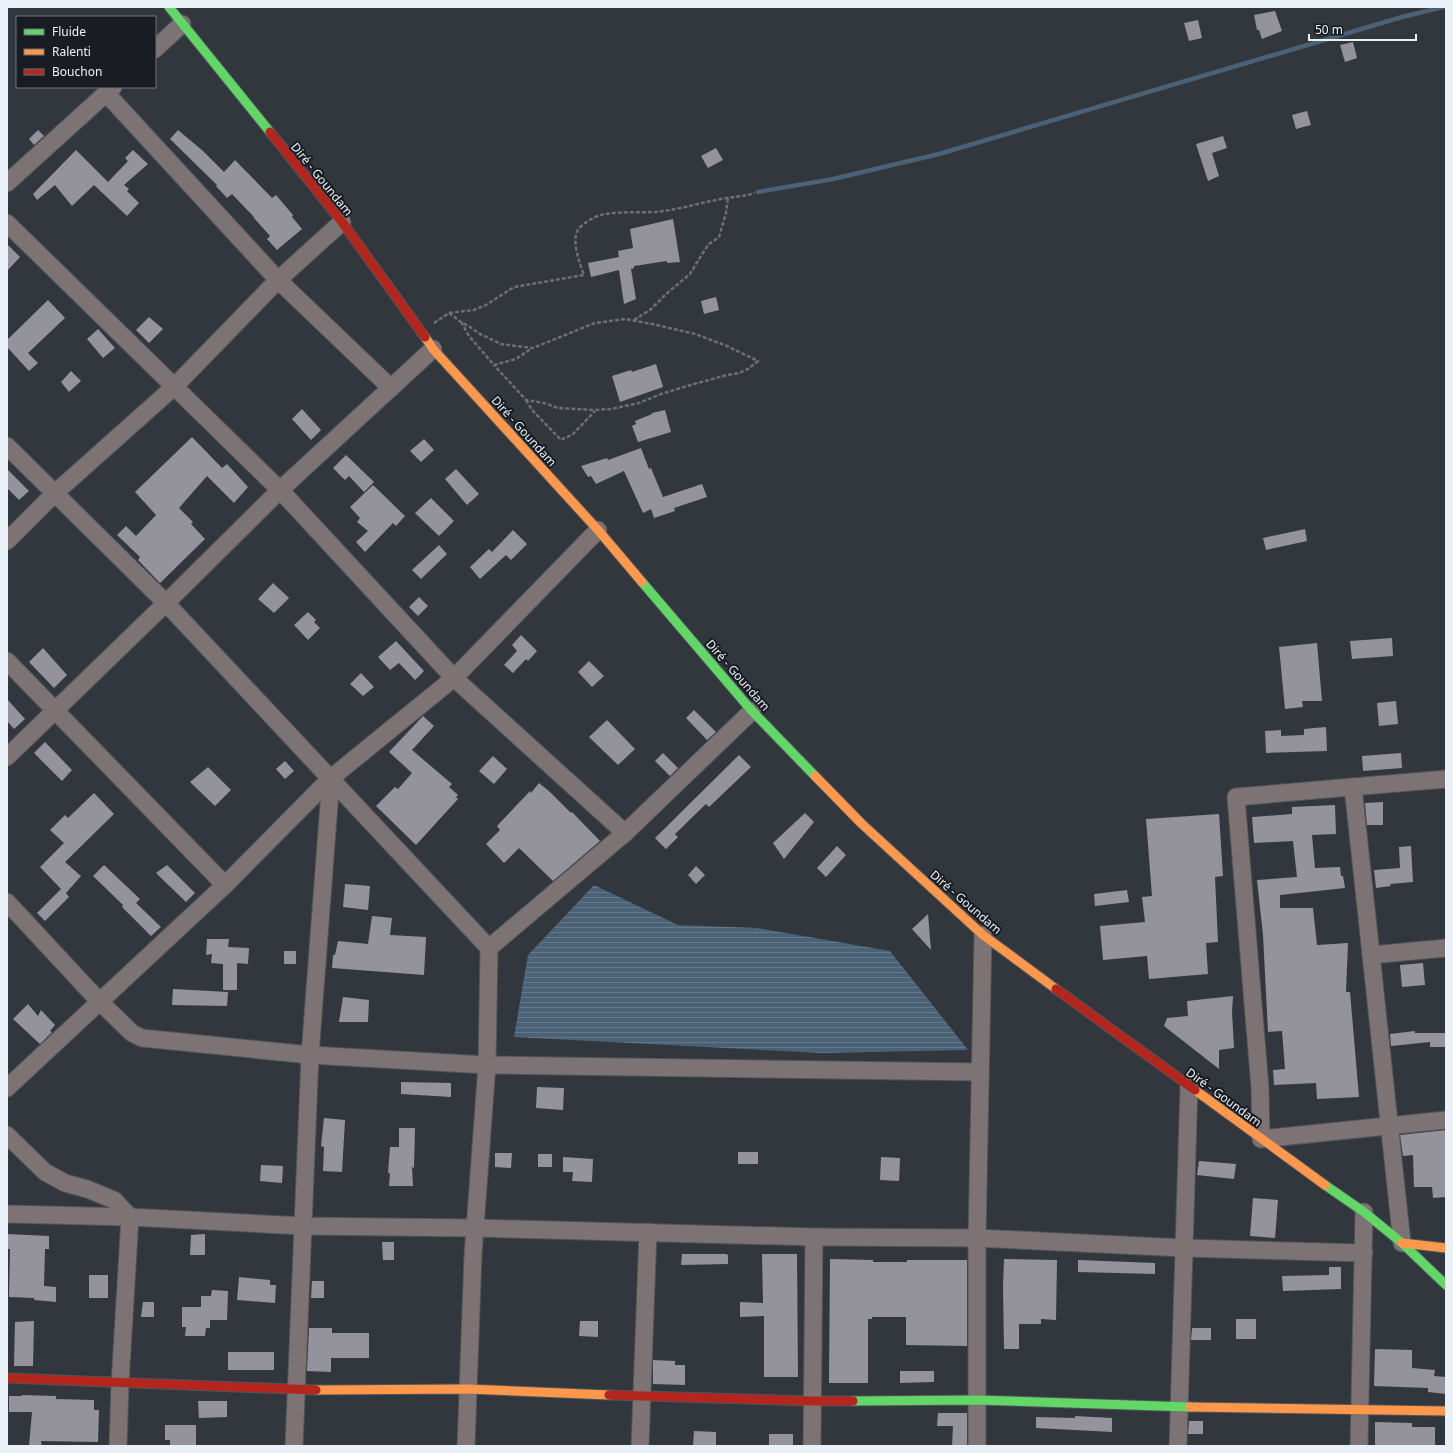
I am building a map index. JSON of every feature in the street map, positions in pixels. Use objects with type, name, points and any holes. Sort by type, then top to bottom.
[{"type":"main road","name":"Diré - Goundam","points":[[169,7],[342,222],[433,349],[598,530],[752,711],[862,824],[983,935],[1261,1139],[1364,1212],[1402,1242],[1446,1285]]},
{"type":"main road","points":[[1402,1242],[1446,1248]]},
{"type":"main road","points":[[7,1378],[120,1384],[296,1390],[468,1389],[812,1401],[976,1400],[1178,1407],[1446,1411]]},
{"type":"street","points":[[156,48],[182,24]]},
{"type":"street","points":[[7,183],[110,90],[278,280],[391,388]]},
{"type":"street","points":[[7,541],[55,493],[175,386],[278,280],[342,222]]},
{"type":"street","points":[[7,223],[280,490],[454,678],[625,833]]},
{"type":"street","points":[[7,757],[56,711],[280,490],[433,349]]},
{"type":"street","points":[[7,446],[166,603],[489,948],[487,1065],[475,1228],[466,1446]]},
{"type":"street","points":[[7,1088],[225,885],[331,778],[454,678],[598,530]]},
{"type":"street","points":[[7,661],[225,885]]},
{"type":"street","points":[[489,948],[625,833],[752,711]]},
{"type":"street","points":[[294,1446],[310,1055],[331,778]]},
{"type":"street","points":[[1446,779],[1236,797],[1260,1088],[1261,1139],[1446,1120]]},
{"type":"street","points":[[1353,787],[1402,1242]]},
{"type":"street","points":[[7,902],[99,1002],[132,1033],[142,1038],[310,1055],[487,1065],[980,1072]]},
{"type":"street","points":[[976,1446],[977,1238],[983,935]]},
{"type":"street","points":[[1371,955],[1446,948]]},
{"type":"street","points":[[1178,1446],[1189,1086]]},
{"type":"street","points":[[7,1135],[46,1172],[65,1183],[88,1189],[114,1200],[130,1217],[120,1384],[118,1446]]},
{"type":"street","points":[[1360,1446],[1364,1212]]},
{"type":"street","points":[[7,1214],[130,1217],[303,1226],[475,1228],[814,1237],[977,1238],[1184,1248],[1364,1253]]},
{"type":"street","points":[[640,1446],[648,1232]]},
{"type":"street","points":[[812,1446],[814,1237]]},
{"type":"path","points":[[421,332],[449,313],[474,310],[486,305],[514,287],[584,275],[575,238],[577,231],[585,223],[600,215],[626,212],[662,212],[728,197],[743,197],[755,193]]},
{"type":"path","points":[[634,320],[650,310],[690,274],[707,248],[719,237],[726,213],[728,197]]},
{"type":"path","points":[[449,313],[488,339],[501,344],[533,348]]},
{"type":"path","points":[[494,365],[516,359],[533,348],[595,323],[617,320],[634,320],[695,334],[727,346],[758,361],[748,369],[739,373],[694,384],[661,394],[639,403],[611,409],[595,410],[558,408],[544,403],[526,400]]},
{"type":"path","points":[[461,322],[469,336],[526,400],[532,410],[561,440],[577,430],[595,410]]},
{"type":"water","points":[[594,885],[678,925],[757,928],[890,951],[968,1050],[822,1053],[514,1037],[528,955]]},
{"type":"building","points":[[1275,11],[1282,31],[1262,39],[1259,30],[1257,30],[1254,15]]},
{"type":"building","points":[[1198,20],[1202,38],[1189,41],[1184,23]]},
{"type":"building","points":[[1353,42],[1357,58],[1345,62],[1340,45]]},
{"type":"building","points":[[1307,111],[1311,125],[1296,129],[1292,115]]},
{"type":"building","points":[[38,130],[44,136],[34,145],[29,139]]},
{"type":"building","points":[[178,130],[203,151],[224,172],[235,160],[272,198],[276,195],[293,215],[292,217],[302,229],[277,250],[267,239],[270,236],[232,194],[227,198],[216,186],[217,185],[170,139]]},
{"type":"building","points":[[1223,136],[1227,148],[1212,153],[1219,176],[1208,181],[1196,144]]},
{"type":"building","points":[[716,148],[723,160],[708,168],[701,156]]},
{"type":"building","points":[[76,150],[108,182],[128,161],[125,158],[133,150],[148,164],[124,185],[129,189],[127,191],[139,203],[127,216],[94,185],[72,206],[55,185],[37,200],[33,194]]},
{"type":"building","points":[[673,219],[680,262],[667,263],[667,261],[634,266],[634,268],[631,269],[636,299],[624,304],[619,270],[591,277],[588,263],[619,257],[618,251],[633,248],[630,229]]},
{"type":"building","points":[[7,244],[20,257],[7,271]]},
{"type":"building","points":[[716,297],[719,310],[704,314],[701,301]]},
{"type":"building","points":[[48,300],[65,318],[28,353],[38,363],[29,371],[7,347],[7,340]]},
{"type":"building","points":[[149,317],[163,329],[149,343],[136,330]]},
{"type":"building","points":[[98,329],[115,348],[103,358],[87,339]]},
{"type":"building","points":[[656,364],[663,387],[620,402],[612,376],[631,370],[632,372]]},
{"type":"building","points":[[71,371],[81,381],[69,392],[61,382]]},
{"type":"building","points":[[302,409],[321,430],[311,440],[292,419]]},
{"type":"building","points":[[665,410],[671,432],[638,442],[632,426],[636,424],[635,421],[652,413]]},
{"type":"building","points":[[192,437],[222,468],[227,464],[248,487],[234,503],[207,476],[179,508],[193,522],[191,524],[205,539],[160,583],[138,560],[140,557],[117,535],[126,526],[136,536],[156,515],[135,492]]},
{"type":"building","points":[[424,439],[434,450],[421,462],[410,451]]},
{"type":"building","points":[[641,448],[649,469],[651,468],[663,497],[702,484],[707,497],[674,508],[675,511],[654,518],[651,509],[643,513],[624,471],[596,484],[591,476],[588,477],[581,466],[607,458],[608,460]]},
{"type":"building","points":[[346,455],[374,482],[364,492],[349,476],[345,480],[333,468]]},
{"type":"building","points":[[7,469],[29,491],[19,500],[7,488]]},
{"type":"building","points":[[456,469],[479,494],[467,505],[445,479]]},
{"type":"building","points":[[373,485],[405,516],[396,526],[393,523],[365,552],[356,542],[368,531],[357,522],[360,518],[350,507]]},
{"type":"building","points":[[431,498],[454,521],[439,536],[415,513]]},
{"type":"building","points":[[1305,529],[1307,541],[1266,550],[1263,538]]},
{"type":"building","points":[[513,530],[527,544],[511,560],[506,555],[480,579],[470,567],[489,549],[492,552]]},
{"type":"building","points":[[439,545],[447,554],[421,579],[412,570]]},
{"type":"building","points":[[273,583],[289,598],[274,613],[258,599]]},
{"type":"building","points":[[419,597],[428,606],[418,616],[409,607]]},
{"type":"building","points":[[308,612],[316,620],[314,622],[320,628],[308,640],[294,625]]},
{"type":"building","points":[[521,635],[537,651],[528,661],[526,659],[513,673],[504,665],[517,651],[512,645]]},
{"type":"building","points":[[1392,638],[1393,656],[1352,659],[1350,641]]},
{"type":"building","points":[[396,641],[424,671],[415,680],[399,663],[390,670],[378,657]]},
{"type":"building","points":[[1317,643],[1322,701],[1302,701],[1303,707],[1285,709],[1279,647]]},
{"type":"building","points":[[43,648],[67,675],[54,688],[29,662]]},
{"type":"building","points":[[589,661],[604,676],[592,687],[578,672]]},
{"type":"building","points":[[361,673],[374,687],[363,696],[350,684]]},
{"type":"building","points":[[7,699],[25,719],[14,729],[7,721]]},
{"type":"building","points":[[1396,701],[1398,724],[1379,726],[1377,703]]},
{"type":"building","points":[[694,710],[716,732],[707,740],[686,718]]},
{"type":"building","points":[[423,716],[434,726],[412,750],[452,784],[449,787],[458,795],[456,797],[458,799],[416,845],[376,806],[395,787],[398,789],[412,773],[389,752]]},
{"type":"building","points":[[607,720],[635,749],[618,765],[589,737]]},
{"type":"building","points":[[1326,727],[1327,751],[1266,753],[1265,731],[1281,730],[1281,736],[1304,735],[1304,729]]},
{"type":"building","points":[[45,742],[72,770],[62,781],[34,753]]},
{"type":"building","points":[[663,753],[678,768],[670,776],[655,761]]},
{"type":"building","points":[[1401,753],[1402,768],[1363,771],[1362,756]]},
{"type":"building","points":[[739,755],[751,767],[709,807],[706,804],[675,834],[678,837],[666,849],[655,838]]},
{"type":"building","points":[[493,756],[507,769],[494,784],[479,771]]},
{"type":"building","points":[[285,761],[294,771],[285,779],[276,769]]},
{"type":"building","points":[[208,767],[231,790],[215,806],[190,782]]},
{"type":"building","points":[[539,783],[571,813],[572,812],[600,841],[553,881],[519,848],[504,863],[486,844],[500,830],[497,826],[530,791],[531,793]]},
{"type":"building","points":[[94,793],[114,814],[65,862],[81,876],[66,893],[69,897],[45,921],[37,913],[61,889],[40,867],[64,843],[50,830],[65,815],[68,818]]},
{"type":"building","points":[[1383,802],[1383,825],[1367,825],[1365,803]]},
{"type":"building","points":[[1335,805],[1336,834],[1312,835],[1315,868],[1340,867],[1345,888],[1280,895],[1280,908],[1313,908],[1317,945],[1348,943],[1346,992],[1350,992],[1359,1097],[1317,1099],[1316,1083],[1274,1085],[1273,1070],[1285,1069],[1282,1031],[1268,1032],[1263,935],[1257,880],[1297,877],[1293,841],[1254,843],[1252,817],[1292,814],[1292,807]]},
{"type":"building","points":[[805,813],[814,822],[784,859],[773,843]]},
{"type":"building","points":[[1219,814],[1223,876],[1215,877],[1218,942],[1206,943],[1208,974],[1149,979],[1147,956],[1103,960],[1100,926],[1145,922],[1142,897],[1152,896],[1146,819]]},
{"type":"building","points":[[837,846],[846,855],[826,877],[817,868]]},
{"type":"building","points":[[1411,846],[1413,882],[1390,884],[1391,886],[1376,888],[1374,870],[1400,868],[1399,847]]},
{"type":"building","points":[[104,865],[140,899],[136,903],[161,927],[151,936],[122,907],[123,905],[93,876]]},
{"type":"building","points":[[167,865],[195,893],[186,902],[156,873]]},
{"type":"building","points":[[696,866],[705,875],[696,884],[688,875]]},
{"type":"building","points":[[345,884],[370,886],[368,910],[343,907]]},
{"type":"building","points":[[1127,890],[1129,902],[1095,906],[1094,894]]},
{"type":"building","points":[[928,914],[931,950],[912,929]]},
{"type":"building","points":[[372,916],[392,918],[390,935],[426,937],[424,975],[332,968],[333,955],[335,955],[338,941],[368,944]]},
{"type":"building","points":[[207,939],[229,939],[228,947],[249,948],[248,964],[237,963],[237,990],[223,990],[223,964],[211,963],[212,954],[206,955]]},
{"type":"building","points":[[284,951],[296,951],[296,964],[284,964]]},
{"type":"building","points":[[1423,963],[1425,985],[1402,987],[1400,965]]},
{"type":"building","points":[[173,989],[228,992],[227,1006],[172,1005]]},
{"type":"building","points":[[1233,996],[1232,1012],[1234,1048],[1219,1050],[1219,1069],[1164,1026],[1167,1018],[1188,1016],[1187,1001]]},
{"type":"building","points":[[343,997],[369,1000],[368,1022],[339,1022]]},
{"type":"building","points":[[28,1004],[38,1016],[41,1010],[55,1025],[50,1031],[52,1032],[40,1044],[13,1019]]},
{"type":"building","points":[[1415,1031],[1415,1033],[1446,1033],[1446,1047],[1430,1047],[1430,1042],[1391,1046],[1390,1034]]},
{"type":"building","points":[[401,1082],[451,1083],[451,1097],[401,1094]]},
{"type":"building","points":[[537,1087],[564,1088],[563,1110],[536,1108]]},
{"type":"building","points":[[324,1118],[345,1120],[342,1172],[323,1171],[324,1147],[321,1146]]},
{"type":"building","points":[[399,1128],[415,1128],[414,1168],[412,1167],[413,1186],[389,1186],[390,1173],[388,1173],[390,1147],[399,1147]]},
{"type":"building","points":[[1446,1130],[1446,1197],[1433,1198],[1432,1187],[1414,1187],[1413,1155],[1403,1156],[1400,1135]]},
{"type":"building","points":[[738,1152],[758,1152],[758,1164],[738,1164]]},
{"type":"building","points":[[495,1153],[512,1153],[511,1168],[495,1167]]},
{"type":"building","points":[[538,1154],[552,1154],[552,1167],[538,1167]]},
{"type":"building","points":[[563,1157],[593,1159],[592,1182],[572,1181],[573,1172],[563,1172]]},
{"type":"building","points":[[881,1157],[900,1158],[899,1181],[880,1180]]},
{"type":"building","points":[[1199,1161],[1236,1164],[1234,1179],[1197,1175]]},
{"type":"building","points":[[261,1165],[283,1166],[282,1183],[260,1181]]},
{"type":"building","points":[[1253,1198],[1278,1200],[1275,1238],[1250,1236]]},
{"type":"building","points":[[7,1234],[49,1236],[49,1249],[45,1249],[44,1286],[56,1287],[56,1302],[34,1300],[34,1298],[9,1297],[10,1249],[7,1249]]},
{"type":"building","points":[[205,1234],[205,1255],[190,1255],[191,1235]]},
{"type":"building","points":[[382,1242],[394,1242],[394,1260],[383,1260]]},
{"type":"building","points":[[682,1254],[726,1254],[728,1255],[728,1264],[681,1265]]},
{"type":"building","points":[[762,1254],[797,1254],[798,1377],[764,1377],[764,1316],[740,1317],[740,1302],[763,1303]]},
{"type":"building","points":[[830,1259],[873,1260],[873,1262],[907,1262],[907,1260],[967,1260],[967,1346],[906,1345],[906,1317],[872,1317],[872,1319],[868,1319],[868,1383],[829,1383]]},
{"type":"building","points":[[1004,1259],[1057,1260],[1056,1320],[1041,1319],[1041,1324],[1019,1324],[1019,1349],[1004,1349]]},
{"type":"building","points":[[1078,1260],[1155,1263],[1155,1274],[1078,1272]]},
{"type":"building","points":[[1329,1267],[1341,1267],[1341,1289],[1283,1291],[1282,1276],[1329,1275]]},
{"type":"building","points":[[89,1275],[108,1275],[108,1298],[89,1298]]},
{"type":"building","points":[[239,1277],[270,1280],[270,1285],[276,1285],[275,1303],[237,1300]]},
{"type":"building","points":[[312,1281],[324,1281],[324,1298],[311,1298]]},
{"type":"building","points":[[212,1290],[228,1291],[227,1320],[210,1320],[210,1328],[206,1328],[205,1336],[185,1336],[186,1327],[182,1327],[182,1307],[201,1307],[201,1296],[211,1296]]},
{"type":"building","points":[[143,1302],[154,1302],[154,1317],[141,1317]]},
{"type":"building","points":[[1236,1319],[1256,1319],[1256,1339],[1236,1339]]},
{"type":"building","points":[[34,1321],[33,1366],[14,1366],[15,1322]]},
{"type":"building","points":[[580,1321],[598,1321],[598,1337],[579,1336]]},
{"type":"building","points":[[309,1328],[332,1328],[332,1333],[369,1333],[369,1358],[331,1358],[331,1372],[307,1371]]},
{"type":"building","points":[[1192,1328],[1211,1328],[1211,1340],[1191,1340]]},
{"type":"building","points":[[1375,1349],[1412,1350],[1412,1368],[1435,1370],[1434,1376],[1446,1377],[1446,1394],[1428,1392],[1428,1388],[1374,1386]]},
{"type":"building","points":[[228,1352],[274,1352],[274,1370],[228,1370]]},
{"type":"building","points":[[653,1360],[675,1361],[675,1365],[685,1365],[685,1385],[653,1384]]},
{"type":"building","points":[[900,1371],[934,1371],[934,1382],[900,1383]]},
{"type":"building","points":[[9,1396],[56,1396],[56,1399],[94,1400],[94,1410],[99,1410],[98,1442],[41,1441],[42,1446],[29,1446],[32,1412],[9,1412]]},
{"type":"building","points":[[198,1401],[227,1401],[227,1417],[199,1418]]},
{"type":"building","points":[[938,1413],[967,1413],[967,1446],[952,1446],[953,1426],[937,1426]]},
{"type":"building","points":[[1075,1416],[1112,1418],[1112,1432],[1036,1428],[1036,1417],[1075,1418]]},
{"type":"building","points":[[1189,1421],[1203,1421],[1203,1434],[1188,1434]]},
{"type":"building","points":[[1375,1422],[1412,1423],[1412,1427],[1435,1427],[1435,1446],[1375,1446]]},
{"type":"building","points":[[165,1425],[196,1425],[196,1446],[170,1446],[170,1440],[165,1440]]},
{"type":"building","points":[[694,1431],[716,1432],[716,1446],[693,1446]]},
{"type":"building","points":[[769,1434],[793,1434],[793,1446],[769,1446]]},
{"type":"waterway","points":[[758,192],[833,179],[939,154],[1402,17],[1443,7]]},
{"type":"traffic: fast","points":[[169,7],[270,132]]},
{"type":"traffic: fast","points":[[642,582],[752,711],[815,776]]},
{"type":"traffic: fast","points":[[1325,1185],[1364,1212],[1402,1243],[1446,1285]]},
{"type":"traffic: fast","points":[[853,1401],[977,1400],[1190,1407]]},
{"type":"traffic: slow","points":[[425,337],[433,349],[598,530],[642,582]]},
{"type":"traffic: slow","points":[[815,776],[862,824],[983,935],[1056,989]]},
{"type":"traffic: slow","points":[[1195,1090],[1325,1185]]},
{"type":"traffic: slow","points":[[1402,1243],[1446,1248]]},
{"type":"traffic: slow","points":[[316,1390],[468,1389],[609,1395]]},
{"type":"traffic: slow","points":[[1190,1407],[1446,1411]]},
{"type":"traffic: jam","points":[[270,132],[342,222],[425,337]]},
{"type":"traffic: jam","points":[[1056,989],[1195,1090]]},
{"type":"traffic: jam","points":[[7,1378],[316,1390]]},
{"type":"traffic: jam","points":[[609,1395],[853,1401]]}]
